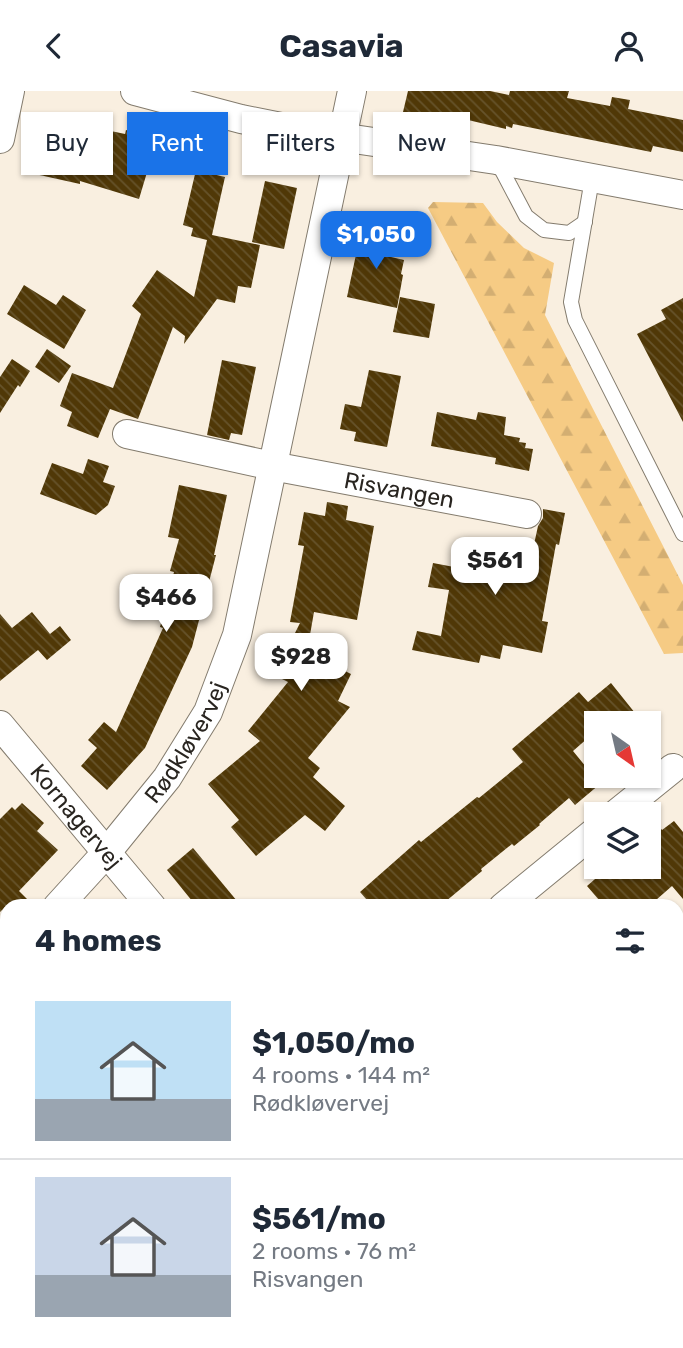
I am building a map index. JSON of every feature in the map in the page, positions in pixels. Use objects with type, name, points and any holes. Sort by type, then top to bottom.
[{"type":"street","points":[[0,139],[10,91]]},
{"type":"street","points":[[135,91],[242,119]]},
{"type":"street","name":"Rødkløvervej","points":[[347,112],[352,91]]},
{"type":"street","points":[[359,140],[496,160],[683,195]]},
{"type":"street","name":"Rødkløvervej","points":[[64,899],[107,852],[167,778],[208,712],[237,635],[334,175]]},
{"type":"street","points":[[127,434],[272,466]]},
{"type":"street","name":"Risvangen","points":[[272,466],[527,514]]},
{"type":"street","name":"Kornagervej","points":[[0,725],[145,899]]},
{"type":"street","points":[[632,802],[673,768]]},
{"type":"street","points":[[513,899],[584,841]]},
{"type":"lane","points":[[496,160],[526,216],[544,230],[569,233],[585,222]]},
{"type":"lane","points":[[592,179],[571,302],[575,320],[677,510],[683,534]]},
{"type":"green space","points":[[433,202],[483,203],[497,222],[524,248],[554,263],[545,315],[683,585],[683,653],[664,654],[428,208]]},
{"type":"building","points":[[408,91],[490,91],[509,95],[510,91],[569,91],[567,98],[610,106],[612,97],[630,100],[628,109],[683,120],[683,152],[653,146],[651,152],[513,124],[512,128],[506,126],[506,129],[470,120],[470,112],[403,112]]},
{"type":"building","points":[[127,130],[127,175],[146,175],[139,199],[80,181],[80,184],[40,175],[113,175],[113,131],[125,134]]},
{"type":"building","points":[[195,175],[225,177],[212,235],[260,245],[251,288],[238,286],[235,303],[217,299],[184,344],[185,336],[173,327],[138,419],[110,409],[98,438],[67,426],[72,412],[60,406],[72,373],[113,388],[141,314],[132,306],[157,270],[194,297],[207,240],[191,236],[193,228],[183,225]]},
{"type":"building","points":[[265,181],[297,188],[284,249],[252,242]]},
{"type":"building","points":[[361,231],[395,238],[391,257],[404,260],[397,308],[347,297]]},
{"type":"building","points":[[24,285],[56,305],[63,295],[86,310],[64,349],[7,314]]},
{"type":"building","points":[[400,297],[435,304],[429,338],[393,332]]},
{"type":"building","points":[[683,298],[683,422],[637,334],[666,319],[661,310]]},
{"type":"building","points":[[47,349],[71,366],[59,383],[35,367]]},
{"type":"building","points":[[12,359],[30,371],[0,413],[0,377]]},
{"type":"building","points":[[222,360],[256,367],[242,435],[231,433],[229,440],[207,435]]},
{"type":"building","points":[[369,370],[401,376],[387,447],[354,441],[356,432],[340,429],[345,404],[361,407]]},
{"type":"building","points":[[437,412],[476,420],[478,412],[506,417],[504,435],[520,438],[519,442],[526,443],[525,448],[533,449],[529,471],[495,464],[496,458],[431,446]]},
{"type":"building","points":[[88,459],[109,466],[103,482],[115,486],[108,505],[96,515],[40,494],[52,463],[83,474]]},
{"type":"building","points":[[179,485],[227,495],[216,555],[192,647],[145,748],[107,790],[81,766],[97,748],[88,740],[104,722],[116,732],[163,628],[160,627],[174,572],[170,571],[179,539],[168,537]]},
{"type":"building","points":[[327,502],[348,506],[346,520],[374,526],[357,620],[314,612],[307,652],[351,674],[338,701],[350,707],[308,758],[320,768],[313,777],[345,806],[325,831],[305,815],[256,856],[231,827],[239,820],[208,784],[260,741],[248,731],[288,682],[274,675],[300,623],[290,622],[304,546],[298,545],[304,512],[325,516]]},
{"type":"building","points":[[543,509],[565,513],[559,545],[556,544],[542,621],[548,622],[542,653],[503,645],[500,659],[481,655],[479,663],[412,650],[417,631],[441,636],[449,590],[428,587],[433,563],[454,567],[459,540],[517,551],[518,546],[533,549],[538,526],[543,518]]},
{"type":"building","points":[[32,612],[50,634],[60,626],[71,640],[47,660],[38,650],[0,681],[0,614],[12,628]]},
{"type":"building","points":[[611,683],[633,711],[584,711],[584,741],[573,751],[584,764],[584,788],[595,788],[575,805],[569,798],[514,846],[512,844],[481,869],[482,871],[449,899],[366,899],[360,892],[419,840],[421,842],[523,762],[512,749],[579,692],[588,702]]},
{"type":"building","points":[[22,803],[44,823],[37,831],[58,850],[19,891],[27,899],[0,899],[0,819],[12,807],[15,810]]},
{"type":"building","points":[[674,821],[683,832],[683,899],[672,886],[657,899],[598,899],[587,886],[595,879],[661,879],[661,829]]},
{"type":"building","points":[[193,848],[235,899],[191,899],[167,870]]}]
